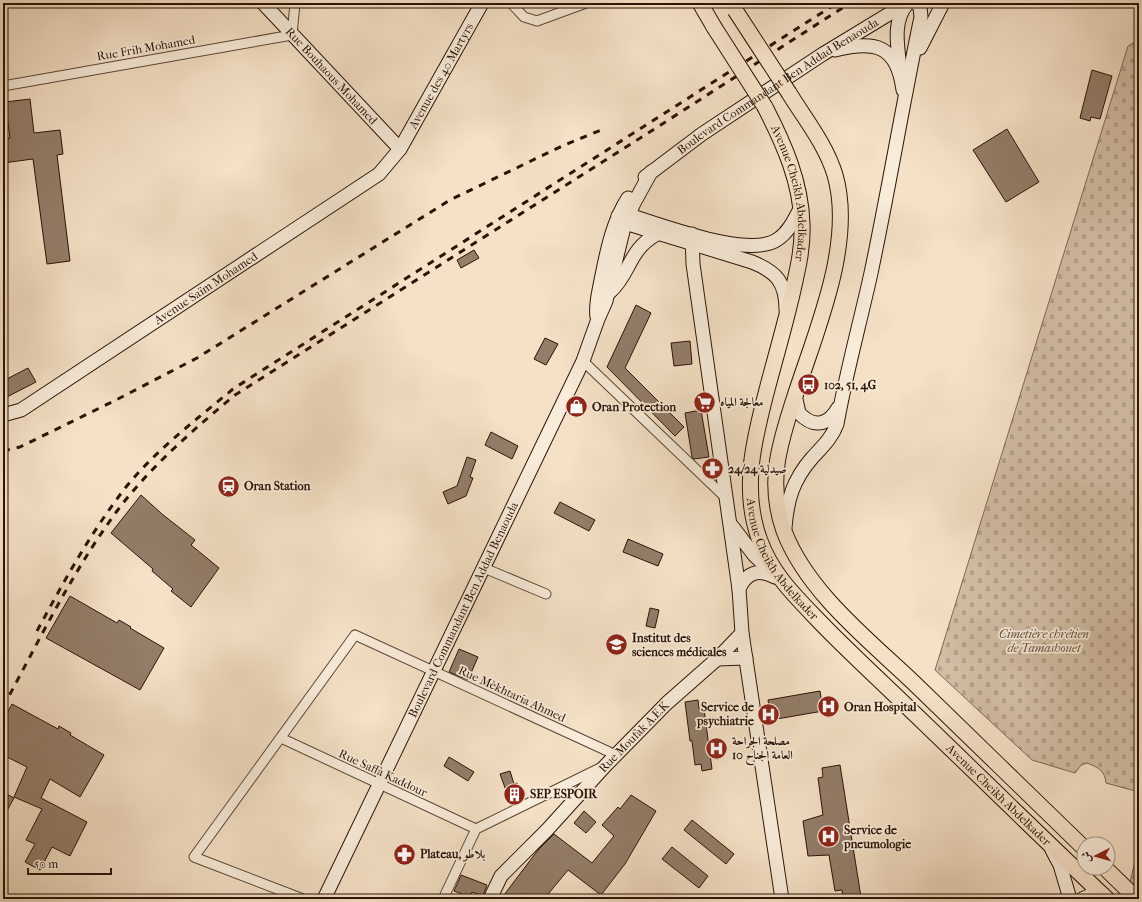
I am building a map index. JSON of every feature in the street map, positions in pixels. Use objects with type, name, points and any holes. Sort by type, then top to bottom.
[{"type":"main road","name":"Avenue Cheikh Abdelkader","points":[[700,3],[765,108],[786,152],[798,189],[801,207],[802,243],[785,324],[754,443],[749,484],[750,502],[760,540],[781,580],[831,633],[1106,899]]},
{"type":"main road","name":"Avenue Cheikh Abdelkader","points":[[733,6],[826,153],[835,174],[840,197],[841,220],[839,244],[833,274],[780,445],[774,478],[779,514],[785,532],[799,560],[834,606],[1076,840]]},
{"type":"main road","points":[[1058,853],[1072,836]]},
{"type":"main road","points":[[1113,876],[1137,899]]},
{"type":"street","name":"Rue Bouhaous Mohamed","points":[[262,3],[400,149]]},
{"type":"street","points":[[292,35],[295,3]]},
{"type":"street","name":"Avenue des 40 Martyrs","points":[[400,149],[482,3]]},
{"type":"street","points":[[511,3],[524,18],[537,21],[586,3]]},
{"type":"street","points":[[904,98],[897,26],[901,12],[908,3]]},
{"type":"street","name":"Boulevard Commandant Ben Addad Benaouda","points":[[598,319],[597,299],[610,238],[624,218],[651,172],[702,134],[823,54],[908,3]]},
{"type":"street","points":[[785,532],[787,507],[791,491],[802,470],[833,434],[871,274],[896,150],[904,98],[920,17],[920,8],[916,3]]},
{"type":"street","points":[[904,98],[919,50],[943,3]]},
{"type":"street","name":"Rue Frih Mohamed","points":[[3,86],[292,35]]},
{"type":"street","points":[[823,54],[856,46],[878,46],[886,50],[892,57],[901,77]]},
{"type":"street","name":"Avenue Saïm Mohamed","points":[[3,415],[21,410],[379,174],[400,149]]},
{"type":"street","points":[[624,218],[656,234],[677,240],[692,239],[746,246],[770,243],[784,234],[801,207]]},
{"type":"street","points":[[624,218],[692,239],[761,266],[777,277],[782,284],[784,294],[785,324]]},
{"type":"street","name":"Boulevard Commandant Ben Addad Benaouda","points":[[324,899],[432,671],[484,568],[583,361],[609,293],[624,218]]},
{"type":"street","points":[[609,293],[620,281],[638,249],[656,234]]},
{"type":"street","points":[[692,239],[693,269],[730,522],[739,589],[742,633],[782,899]]},
{"type":"street","points":[[677,240],[693,269]]},
{"type":"street","points":[[583,361],[726,498]]},
{"type":"street","points":[[795,394],[799,412],[810,422],[826,422],[834,416],[840,404]]},
{"type":"street","points":[[730,522],[754,555],[781,580]]},
{"type":"street","points":[[484,568],[546,594]]},
{"type":"street","points":[[739,589],[746,577],[755,573],[766,573],[781,580]]},
{"type":"street","name":"Rue Moufak A.E.K","points":[[476,829],[606,765],[667,703],[717,659],[742,633]]},
{"type":"street","name":"Rue Mèkhtaria Ahmed","points":[[281,738],[355,635],[616,755]]},
{"type":"street","points":[[717,659],[746,658]]},
{"type":"street","points":[[281,738],[194,857],[303,899]]},
{"type":"street","name":"Rue Saffa Kaddour","points":[[281,738],[476,829]]},
{"type":"street","points":[[490,899],[501,876],[547,830],[606,765]]},
{"type":"street","points":[[443,899],[476,829]]},
{"type":"street","points":[[1045,840],[1060,865],[1070,899]]},
{"type":"street","points":[[1082,899],[1093,894],[1106,899]]},
{"type":"green space","name":"Cimetière chrétien de Tamashouet","points":[[1139,39],[1139,792],[1106,783],[1102,772],[1087,763],[1081,765],[1075,773],[1032,760],[935,670],[1128,46]]},
{"type":"green space","points":[[1139,845],[1139,891],[1130,882]]},
{"type":"building","points":[[1092,70],[1112,76],[1100,119],[1091,117],[1090,121],[1080,118]]},
{"type":"building","points":[[30,99],[34,133],[60,130],[63,154],[57,155],[70,261],[47,264],[33,159],[3,163],[3,139],[10,138],[5,102]]},
{"type":"building","points":[[1007,129],[1039,182],[1006,202],[973,150]]},
{"type":"building","points":[[474,250],[479,258],[461,268],[457,260]]},
{"type":"building","points":[[636,305],[651,313],[625,368],[684,427],[675,436],[607,367]]},
{"type":"building","points":[[545,338],[558,344],[546,365],[534,359]]},
{"type":"building","points":[[690,341],[692,364],[674,366],[671,343]]},
{"type":"building","points":[[28,368],[36,382],[3,399],[3,381]]},
{"type":"building","points":[[701,410],[709,457],[694,459],[692,457],[685,413]]},
{"type":"building","points":[[491,432],[518,446],[512,459],[485,445]]},
{"type":"building","points":[[467,457],[476,460],[470,477],[473,478],[466,496],[448,504],[443,492],[457,486]]},
{"type":"building","points":[[141,495],[195,540],[191,545],[219,568],[191,607],[171,591],[173,589],[152,571],[153,569],[111,533]]},
{"type":"building","points":[[560,502],[595,520],[589,531],[554,513]]},
{"type":"building","points":[[628,539],[663,554],[658,566],[623,552]]},
{"type":"building","points":[[70,596],[117,623],[119,620],[164,648],[140,690],[46,638]]},
{"type":"building","points":[[650,608],[659,610],[655,628],[646,626]]},
{"type":"building","points":[[459,649],[478,657],[468,680],[449,672]]},
{"type":"building","points":[[820,691],[823,711],[771,720],[768,700]]},
{"type":"building","points":[[698,700],[699,709],[704,709],[712,769],[702,771],[701,764],[695,765],[685,702]]},
{"type":"building","points":[[12,704],[58,729],[59,726],[71,733],[70,735],[104,755],[80,797],[50,779],[41,798],[87,822],[70,856],[52,847],[40,870],[25,862],[35,844],[26,840],[42,809],[14,797],[27,767],[3,755],[3,721]]},
{"type":"building","points":[[449,757],[474,772],[468,781],[444,766]]},
{"type":"building","name":"Service de pneumologie","points":[[840,765],[861,897],[847,899],[843,899],[842,890],[835,891],[829,855],[808,856],[803,821],[823,815],[818,778],[823,777],[822,768]]},
{"type":"building","points":[[510,771],[514,784],[517,783],[523,799],[511,804],[500,774]]},
{"type":"building","points":[[3,792],[14,798],[3,818]]},
{"type":"building","points":[[631,795],[656,811],[625,864],[601,895],[568,870],[544,899],[501,899],[538,850],[554,834],[592,863],[614,836],[602,825],[618,807],[620,809]]},
{"type":"building","points":[[584,811],[596,822],[586,833],[574,823]]},
{"type":"building","points":[[692,820],[734,854],[726,864],[684,830]]},
{"type":"building","points":[[672,847],[708,876],[699,888],[662,859]]},
{"type":"building","points":[[461,875],[487,885],[483,896],[472,892],[470,897],[454,891]]},
{"type":"railway","points":[[37,631],[68,575],[101,521],[126,487],[150,460],[191,423],[233,389],[837,3]]},
{"type":"railway","points":[[3,707],[71,582],[85,558],[117,511],[158,464],[188,435],[235,395],[850,3]]},
{"type":"railway","points":[[3,451],[20,447],[197,358],[450,200],[562,146],[606,128]]},
{"type":"place","name":"102, 51, 4G","points":[[808,385]]},
{"type":"place","name":"معالجة المياه","points":[[705,402]]},
{"type":"place","name":"Oran Protection","points":[[576,407]]},
{"type":"place","name":"صيدلية 24/24","points":[[712,469]]},
{"type":"place","name":"Oran Station","points":[[229,486]]},
{"type":"place","name":"Institut des sciences médicales","points":[[616,645]]},
{"type":"place","name":"Oran Hospital","points":[[829,707]]},
{"type":"place","name":"Service de psychiatrie","points":[[769,714]]},
{"type":"place","name":"مصلحة الجراحة العامة الجناح 10","points":[[716,748]]},
{"type":"place","name":"SEP ESPOIR","points":[[514,794]]},
{"type":"place","name":"Service de pneumologie","points":[[828,837]]},
{"type":"place","name":"Plateau, بلاطو","points":[[404,854]]}]
